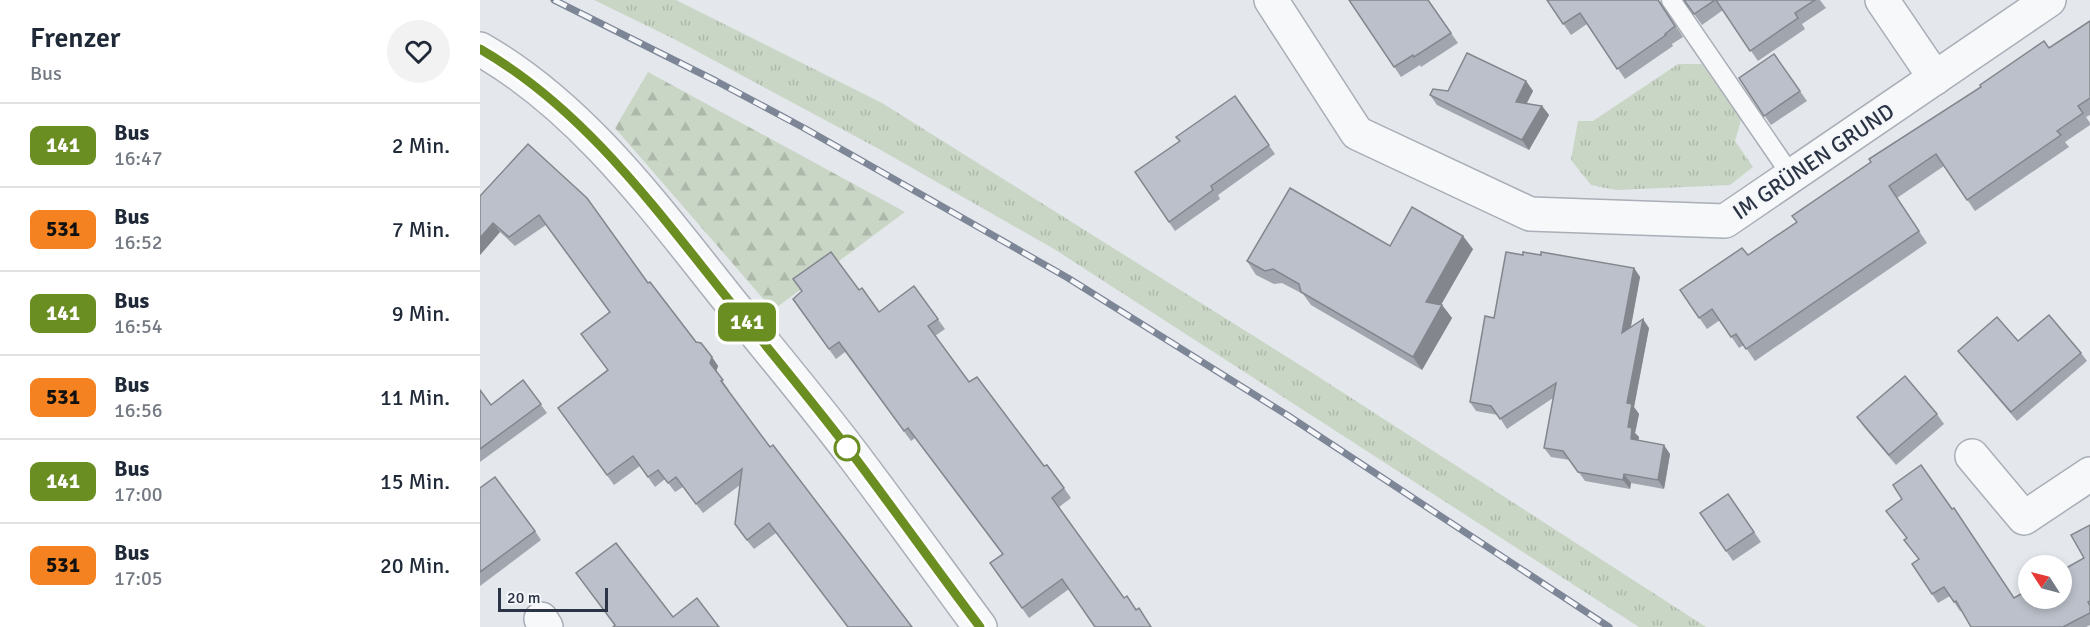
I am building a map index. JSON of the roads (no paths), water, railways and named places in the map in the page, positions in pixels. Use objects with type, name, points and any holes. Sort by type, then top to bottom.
[{"type":"street","name":"IM GRÜNEN GRUND","points":[[1271,0],[1357,134],[1530,214],[1725,221],[2049,0]]},
{"type":"street","points":[[1882,0],[1935,78]]},
{"type":"street","points":[[480,49],[502,62],[552,99],[598,144],[642,194],[852,454],[980,627]]},
{"type":"street","points":[[1972,456],[2024,518],[2090,474]]},
{"type":"lane","points":[[1671,0],[1791,175]]},
{"type":"railway","points":[[554,0],[804,128],[1068,278],[1287,415],[1609,627]]}]
